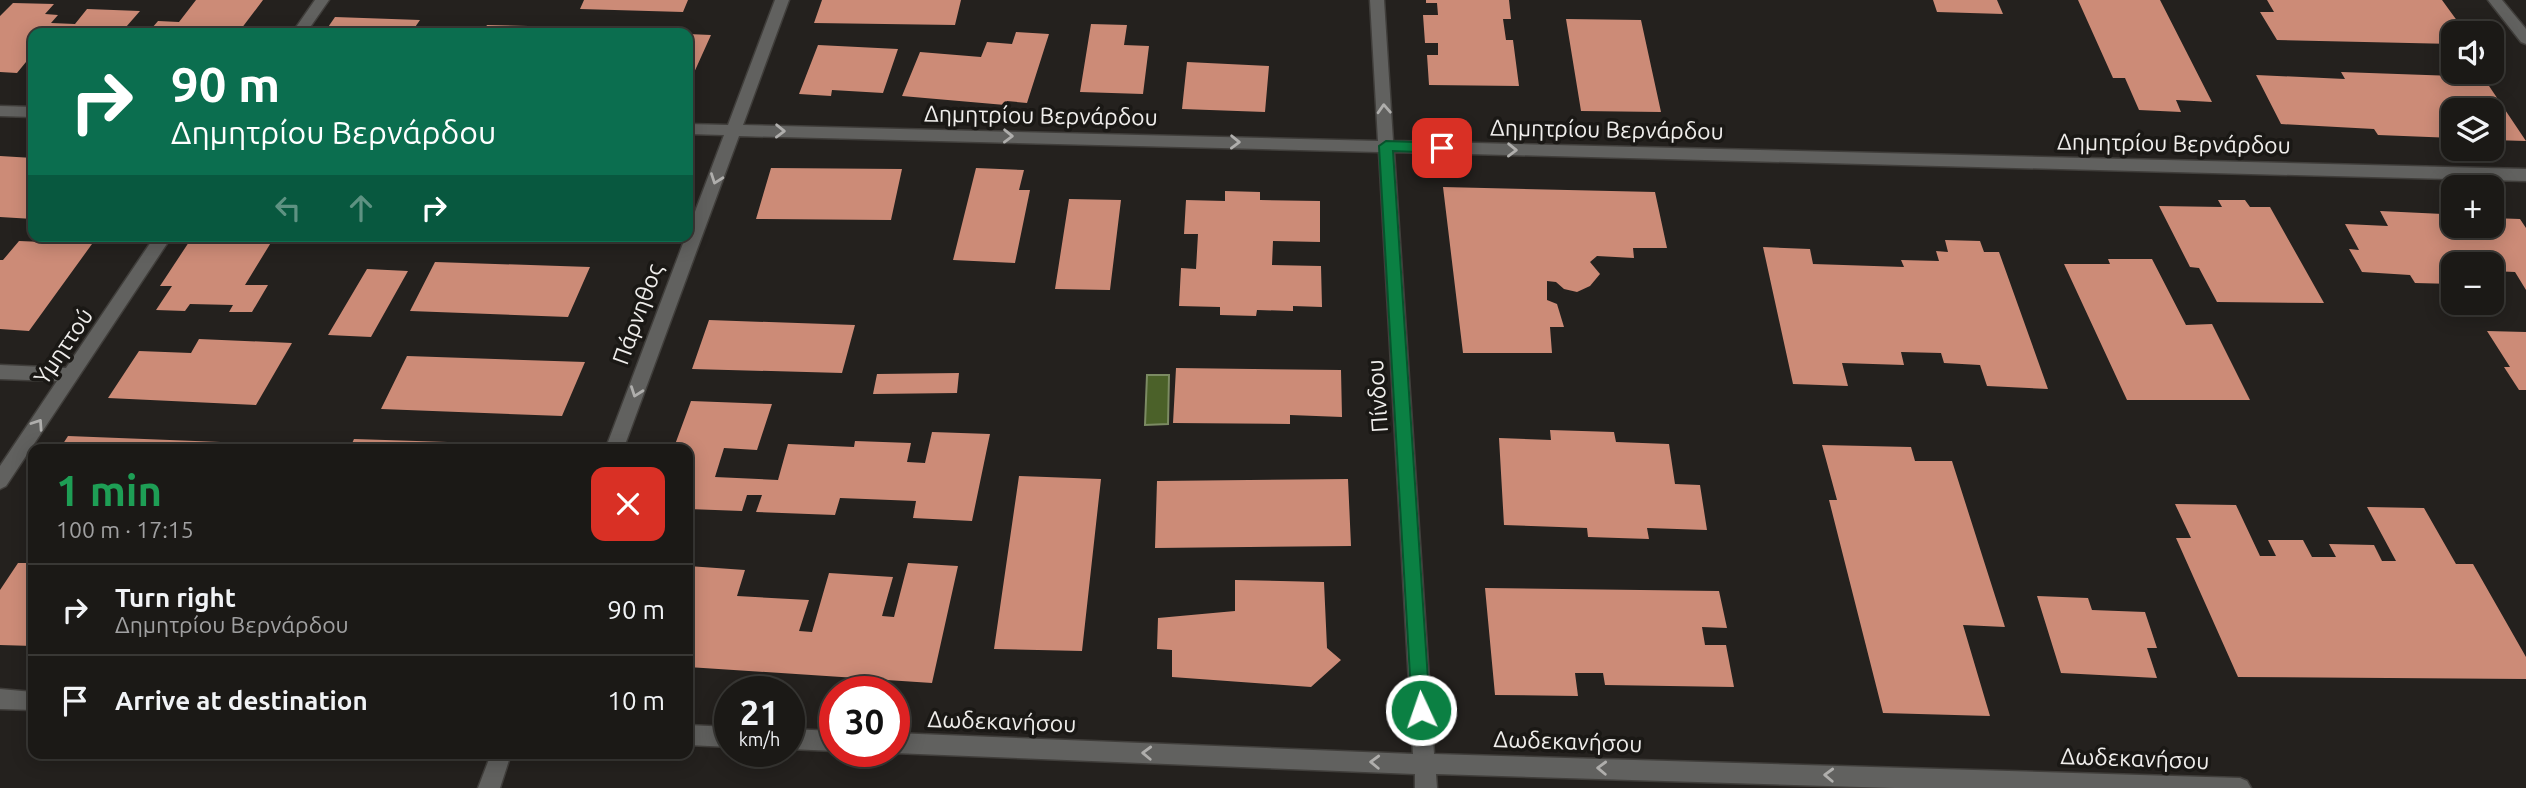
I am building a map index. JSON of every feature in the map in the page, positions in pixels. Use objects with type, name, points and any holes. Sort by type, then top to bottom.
[{"type":"street","points":[[302,28],[322,0]]},
{"type":"street","name":"Πάρνηθος","points":[[693,239],[782,0]]},
{"type":"street","name":"Πίνδου","points":[[1377,0],[1426,788]]},
{"type":"street","points":[[2495,0],[2526,39]]},
{"type":"street","points":[[0,111],[28,112]]},
{"type":"street","name":"Δημητρίου Βερνάρδου","points":[[693,128],[2526,175]]},
{"type":"street","name":"Υμηττού","points":[[0,481],[160,242]]},
{"type":"street","name":"Πάρνηθος","points":[[616,444],[692,242]]},
{"type":"street","points":[[0,372],[71,375]]},
{"type":"street","points":[[0,699],[28,701]]},
{"type":"street","points":[[693,735],[714,736]]},
{"type":"street","name":"Δωδεκανήσου","points":[[910,744],[1424,764],[2241,788]]},
{"type":"street","points":[[489,788],[499,759]]},
{"type":"shaded area","points":[[1147,375],[1169,375],[1168,424],[1145,425]]},
{"type":"building","points":[[196,0],[263,0],[242,28],[152,28],[158,21],[179,22]]},
{"type":"building","points":[[584,0],[688,0],[683,12],[580,9]]},
{"type":"building","points":[[822,0],[961,0],[955,25],[814,23]]},
{"type":"building","points":[[1426,0],[1509,0],[1511,19],[1503,19],[1506,40],[1513,40],[1519,86],[1429,85],[1427,55],[1438,55],[1438,43],[1425,43],[1423,15],[1438,15],[1437,3],[1426,3]]},
{"type":"building","points":[[1933,0],[1997,0],[2003,14],[1937,12]]},
{"type":"building","points":[[2078,0],[2160,0],[2212,102],[2176,100],[2181,112],[2139,110],[2125,78],[2113,78]]},
{"type":"building","points":[[2267,0],[2442,0],[2457,21],[2441,21],[2441,44],[2277,40],[2260,12],[2274,12]]},
{"type":"building","points":[[13,3],[54,4],[45,14],[58,15],[51,23],[75,24],[87,9],[140,11],[126,27],[152,28],[28,28],[28,62],[17,73],[0,72],[0,16]]},
{"type":"building","points":[[335,17],[420,20],[414,28],[327,28]]},
{"type":"building","points":[[1566,19],[1641,20],[1661,112],[1581,111]]},
{"type":"building","points":[[1091,24],[1127,25],[1124,45],[1149,46],[1143,94],[1080,92]]},
{"type":"building","points":[[487,25],[569,27],[568,28],[485,28]]},
{"type":"building","points":[[1016,32],[1049,34],[1027,103],[1007,101],[1005,105],[902,96],[920,52],[981,57],[987,42],[1012,44]]},
{"type":"building","points":[[693,34],[711,35],[693,75]]},
{"type":"building","points":[[818,45],[898,49],[883,93],[832,90],[831,96],[799,94]]},
{"type":"building","points":[[1187,62],[1269,66],[1265,112],[1182,109]]},
{"type":"building","points":[[2341,72],[2441,76],[2441,84],[2488,84],[2497,98],[2441,98],[2441,137],[2378,135],[2374,129],[2281,124],[2256,75],[2345,79]]},
{"type":"building","points":[[2504,108],[2526,141],[2504,140]]},
{"type":"building","points":[[0,156],[28,158],[28,219],[0,217]]},
{"type":"building","points":[[771,168],[902,169],[891,220],[756,219]]},
{"type":"building","points":[[976,168],[1024,170],[1019,190],[1030,190],[1015,263],[953,260]]},
{"type":"building","points":[[1443,187],[1655,192],[1667,248],[1633,248],[1634,258],[1597,256],[1590,262],[1600,274],[1590,286],[1577,292],[1564,289],[1556,282],[1547,281],[1547,300],[1557,304],[1564,327],[1550,327],[1552,353],[1463,353]]},
{"type":"building","points":[[1225,191],[1260,192],[1260,200],[1320,201],[1320,242],[1273,241],[1272,265],[1321,266],[1322,307],[1293,306],[1293,311],[1257,310],[1256,316],[1220,315],[1220,307],[1179,306],[1181,268],[1196,269],[1198,234],[1184,234],[1186,200],[1225,201]]},
{"type":"building","points":[[1069,199],[1121,200],[1110,290],[1055,289]]},
{"type":"building","points":[[2218,200],[2245,200],[2250,207],[2270,207],[2324,303],[2217,302],[2199,268],[2190,267],[2159,206],[2222,207]]},
{"type":"building","points":[[2380,211],[2441,214],[2441,238],[2504,238],[2504,218],[2520,219],[2526,228],[2526,290],[2515,272],[2504,272],[2504,252],[2441,252],[2441,284],[2415,283],[2410,275],[2362,272],[2349,249],[2359,250],[2345,224],[2388,226]]},
{"type":"building","points":[[1945,240],[1980,241],[1984,252],[1999,252],[2048,389],[1987,386],[1980,365],[1944,363],[1941,353],[1901,352],[1904,365],[1842,363],[1848,386],[1793,384],[1763,247],[1810,249],[1813,264],[1904,267],[1901,260],[1939,261],[1936,251],[1948,252]]},
{"type":"building","points":[[19,241],[92,244],[29,331],[0,329],[0,260],[3,260]]},
{"type":"building","points":[[189,242],[271,242],[245,285],[268,285],[252,312],[229,312],[233,305],[190,304],[185,311],[156,310],[172,286],[160,286]]},
{"type":"building","points":[[2108,259],[2152,259],[2186,325],[2212,324],[2250,400],[2127,400],[2064,264],[2110,264]]},
{"type":"building","points":[[435,262],[590,267],[568,317],[410,311]]},
{"type":"building","points":[[367,269],[408,271],[371,337],[328,335]]},
{"type":"building","points":[[709,320],[855,325],[842,373],[692,369]]},
{"type":"building","points":[[2487,331],[2526,332],[2526,390],[2519,390],[2504,367],[2510,367]]},
{"type":"building","points":[[199,339],[292,343],[256,405],[108,398],[139,351],[191,353]]},
{"type":"building","points":[[407,356],[585,362],[562,416],[381,409]]},
{"type":"building","points":[[1176,368],[1341,370],[1342,417],[1290,415],[1290,424],[1173,423]]},
{"type":"building","points":[[959,373],[957,393],[873,394],[877,374]]},
{"type":"building","points":[[691,401],[772,404],[757,450],[724,448],[715,477],[778,480],[788,444],[854,447],[855,441],[911,443],[907,462],[925,463],[932,432],[990,434],[972,521],[913,518],[916,501],[840,498],[835,515],[756,512],[762,495],[747,495],[742,511],[693,509],[693,444],[675,444]]},
{"type":"building","points":[[1550,430],[1614,432],[1616,442],[1669,444],[1675,484],[1700,485],[1707,530],[1647,528],[1649,539],[1588,537],[1587,528],[1504,525],[1499,438],[1551,440]]},
{"type":"building","points":[[68,436],[246,443],[245,444],[63,444]]},
{"type":"building","points":[[354,439],[508,444],[352,444]]},
{"type":"building","points":[[1822,445],[1911,447],[1915,461],[1952,461],[2005,627],[1963,625],[1990,716],[1883,713],[1829,500],[1837,500]]},
{"type":"building","points":[[1019,476],[1101,479],[1082,651],[994,649]]},
{"type":"building","points":[[1348,479],[1351,546],[1155,548],[1157,481]]},
{"type":"building","points":[[2175,504],[2236,505],[2260,556],[2276,556],[2268,540],[2303,540],[2312,557],[2336,557],[2329,544],[2374,545],[2382,561],[2396,561],[2367,507],[2424,508],[2456,564],[2473,564],[2526,657],[2526,679],[2238,677],[2176,538],[2191,538]]},
{"type":"building","points":[[18,563],[28,563],[28,646],[0,645],[0,590]]},
{"type":"building","points":[[908,563],[958,566],[932,683],[910,682],[910,676],[825,676],[693,667],[693,566],[745,570],[737,596],[809,600],[799,631],[812,632],[829,573],[893,577],[882,616],[894,617]]},
{"type":"building","points":[[1235,580],[1324,582],[1327,648],[1341,660],[1311,687],[1172,677],[1172,650],[1157,649],[1158,618],[1235,611]]},
{"type":"building","points":[[1485,588],[1719,591],[1727,628],[1702,627],[1705,645],[1726,645],[1734,687],[1605,685],[1603,673],[1575,673],[1578,696],[1495,695]]},
{"type":"building","points":[[2037,596],[2088,598],[2092,610],[2145,612],[2157,648],[2147,648],[2157,678],[2061,673]]},
{"type":"route","points":[[1421,710],[1386,146],[1442,148]]}]
